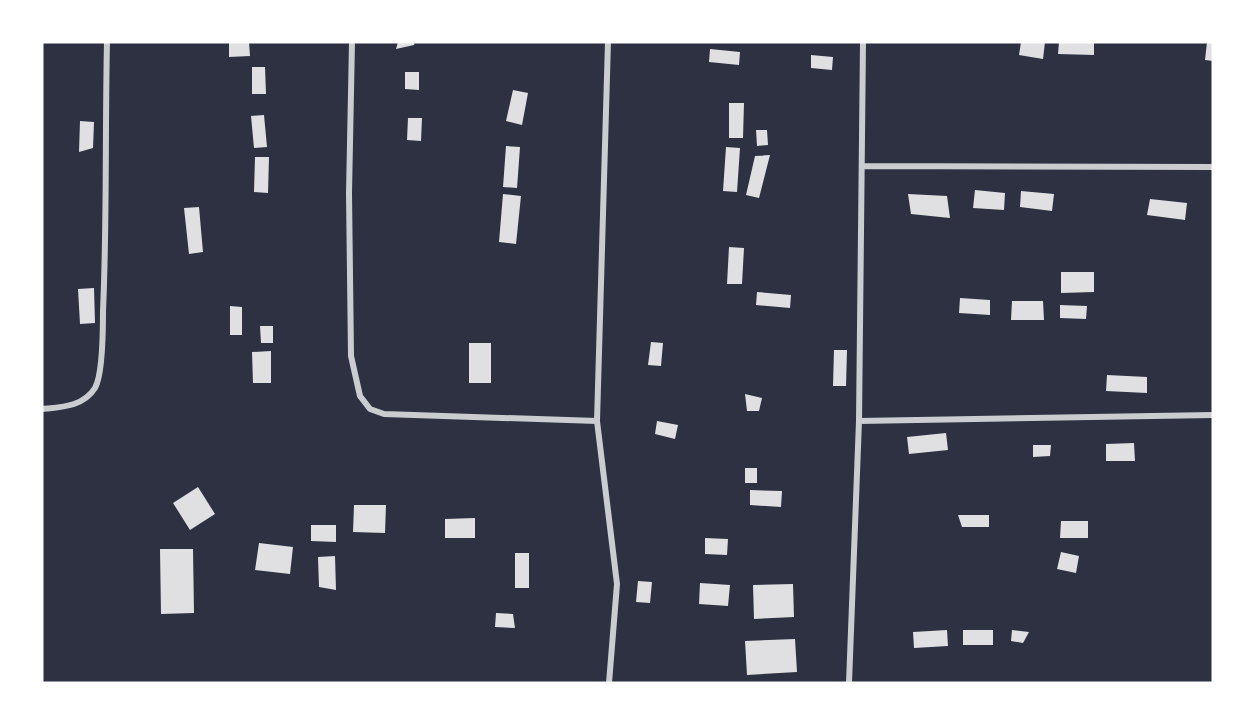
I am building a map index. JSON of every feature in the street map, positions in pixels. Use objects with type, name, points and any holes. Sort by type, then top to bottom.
[{"type":"street","points":[[42,410],[69,406],[84,400],[96,387],[100,366],[104,284],[107,42]]},
{"type":"street","points":[[352,42],[349,193],[351,356],[360,396],[370,409],[384,414],[597,421]]},
{"type":"street","points":[[608,42],[597,421],[617,584],[609,683]]},
{"type":"street","points":[[849,683],[859,421],[863,42]]},
{"type":"street","points":[[862,166],[1213,166]]},
{"type":"street","points":[[859,421],[1213,415]]},
{"type":"building","points":[[229,42],[249,42],[250,56],[229,57]]},
{"type":"building","points":[[398,42],[415,42],[414,45],[396,49]]},
{"type":"building","points":[[1021,42],[1045,42],[1043,59],[1019,55]]},
{"type":"building","points":[[1059,42],[1094,42],[1094,55],[1058,54]]},
{"type":"building","points":[[1207,42],[1213,42],[1213,61],[1205,60]]},
{"type":"building","points":[[710,49],[740,52],[739,65],[709,62]]},
{"type":"building","points":[[811,55],[833,57],[832,70],[811,68]]},
{"type":"building","points":[[252,67],[265,67],[266,94],[252,94]]},
{"type":"building","points":[[405,72],[419,72],[419,90],[405,89]]},
{"type":"building","points":[[513,90],[528,93],[522,125],[506,121]]},
{"type":"building","points":[[729,103],[744,103],[743,138],[729,138]]},
{"type":"building","points":[[264,115],[267,147],[254,148],[251,116]]},
{"type":"building","points":[[408,118],[422,118],[421,141],[407,140]]},
{"type":"building","points":[[80,121],[94,122],[93,148],[79,152]]},
{"type":"building","points":[[756,130],[767,130],[768,145],[757,146]]},
{"type":"building","points":[[506,146],[520,147],[517,188],[503,187]]},
{"type":"building","points":[[726,147],[740,148],[737,192],[723,191]]},
{"type":"building","points":[[770,155],[759,198],[746,195],[755,156]]},
{"type":"building","points":[[255,157],[269,157],[268,193],[254,192]]},
{"type":"building","points":[[975,190],[1005,193],[1004,210],[973,208]]},
{"type":"building","points":[[1021,191],[1054,194],[1052,211],[1020,207]]},
{"type":"building","points":[[503,194],[521,196],[516,244],[499,242]]},
{"type":"building","points":[[908,194],[947,196],[950,218],[911,214]]},
{"type":"building","points":[[1150,199],[1187,203],[1185,220],[1147,215]]},
{"type":"building","points":[[199,207],[203,252],[189,254],[184,208]]},
{"type":"building","points":[[729,247],[744,248],[742,284],[727,284]]},
{"type":"building","points":[[1061,272],[1094,272],[1094,292],[1061,293]]},
{"type":"building","points":[[94,288],[95,323],[80,324],[78,289]]},
{"type":"building","points":[[757,292],[791,295],[790,308],[756,305]]},
{"type":"building","points":[[960,298],[990,300],[990,315],[959,313]]},
{"type":"building","points":[[1012,301],[1043,301],[1044,320],[1011,320]]},
{"type":"building","points":[[1060,305],[1087,306],[1086,319],[1060,318]]},
{"type":"building","points":[[230,306],[242,307],[242,335],[230,335]]},
{"type":"building","points":[[260,326],[273,326],[273,343],[261,343]]},
{"type":"building","points":[[651,342],[663,343],[661,366],[648,365]]},
{"type":"building","points":[[469,343],[491,343],[491,383],[469,383]]},
{"type":"building","points":[[834,350],[847,350],[846,386],[833,386]]},
{"type":"building","points":[[271,351],[271,383],[253,383],[252,352]]},
{"type":"building","points":[[1107,375],[1147,377],[1147,393],[1106,391]]},
{"type":"building","points":[[745,394],[762,398],[759,411],[747,411]]},
{"type":"building","points":[[657,421],[678,425],[675,439],[655,434]]},
{"type":"building","points":[[946,433],[948,450],[909,454],[907,437]]},
{"type":"building","points":[[1134,443],[1135,461],[1106,461],[1106,444]]},
{"type":"building","points":[[1033,445],[1051,445],[1050,456],[1033,457]]},
{"type":"building","points":[[745,468],[757,468],[757,483],[745,483]]},
{"type":"building","points":[[198,487],[215,514],[190,530],[173,503]]},
{"type":"building","points":[[750,490],[782,491],[781,507],[750,505]]},
{"type":"building","points":[[354,505],[386,505],[385,533],[353,532]]},
{"type":"building","points":[[958,515],[989,515],[989,527],[962,527]]},
{"type":"building","points":[[475,518],[475,538],[445,538],[445,519]]},
{"type":"building","points":[[1061,521],[1088,521],[1088,538],[1060,538]]},
{"type":"building","points":[[311,525],[336,525],[336,542],[311,541]]},
{"type":"building","points":[[705,538],[728,539],[727,555],[705,554]]},
{"type":"building","points":[[259,543],[293,547],[290,574],[255,570]]},
{"type":"building","points":[[160,549],[193,549],[194,613],[161,614]]},
{"type":"building","points":[[1061,552],[1079,556],[1076,573],[1057,569]]},
{"type":"building","points":[[515,553],[529,553],[529,588],[515,588]]},
{"type":"building","points":[[335,556],[336,590],[319,587],[318,557]]},
{"type":"building","points":[[638,581],[652,582],[650,603],[636,602]]},
{"type":"building","points":[[700,583],[730,585],[728,606],[699,604]]},
{"type":"building","points":[[793,584],[794,617],[754,619],[753,585]]},
{"type":"building","points":[[496,613],[513,614],[515,628],[495,627]]},
{"type":"building","points":[[947,630],[948,646],[914,648],[913,632]]},
{"type":"building","points":[[963,630],[993,630],[993,645],[963,645]]},
{"type":"building","points":[[1012,630],[1029,632],[1023,643],[1011,641]]},
{"type":"building","points":[[795,639],[797,672],[747,675],[745,641]]}]
